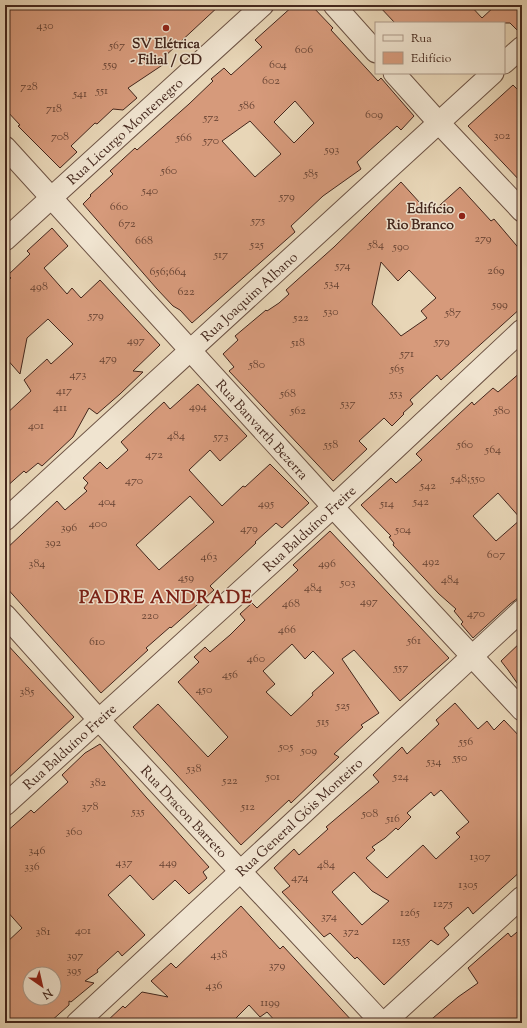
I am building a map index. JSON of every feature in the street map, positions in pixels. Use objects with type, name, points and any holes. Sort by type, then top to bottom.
[{"type":"street","name":"Rua Licurgo Montenegro","points":[[5,240],[263,5]]},
{"type":"street","points":[[334,5],[375,51]]},
{"type":"street","points":[[505,62],[522,47]]},
{"type":"street","points":[[395,74],[522,211]]},
{"type":"street","name":"Rua Joaquim Albano","points":[[5,520],[492,74]]},
{"type":"street","name":"Rua Banvarth Bezerra","points":[[5,147],[333,507],[522,710]]},
{"type":"street","name":"Rua Balduíno Freire","points":[[5,805],[333,507],[522,330]]},
{"type":"street","name":"Rua General Góis Monteiro","points":[[76,1023],[522,610]]},
{"type":"street","name":"Rua Dracon Barreto","points":[[5,615],[99,720],[383,1023]]},
{"type":"street","points":[[383,1023],[522,897]]},
{"type":"building","points":[[5,5],[220,5],[163,58],[167,62],[128,88],[137,98],[123,110],[113,109],[97,124],[95,123],[71,146],[77,152],[60,168],[18,126],[20,125],[5,109]]},
{"type":"building","points":[[294,5],[311,5],[333,28],[331,30],[378,81],[381,78],[414,116],[401,130],[397,126],[357,162],[361,169],[323,196],[291,226],[295,232],[192,323],[157,289],[83,204],[91,196],[90,195],[113,174],[110,171],[135,148],[137,150],[189,104],[213,81],[211,79],[224,68],[231,75],[262,47],[255,40]],"holes":[[[295,101],[314,123],[294,143],[274,122]],[[250,121],[281,154],[255,177],[222,141]]]},
{"type":"building","points":[[378,5],[470,5],[482,18],[496,5],[522,5],[522,35],[510,23],[505,22],[394,22]]},
{"type":"building","points":[[513,85],[522,94],[522,183],[468,126]]},
{"type":"building","points":[[401,182],[430,214],[460,187],[491,221],[494,219],[522,252],[522,307],[441,380],[437,375],[410,400],[413,404],[392,426],[384,418],[359,441],[367,449],[333,481],[229,371],[234,367],[223,354],[238,340],[235,336],[266,310],[267,311],[279,303],[289,294],[286,290],[334,247]],"holes":[[[381,262],[398,281],[409,270],[436,298],[421,311],[427,318],[401,336],[372,304]]]},
{"type":"building","points":[[52,228],[68,246],[44,268],[67,294],[72,288],[81,298],[100,280],[160,345],[133,371],[143,372],[120,394],[97,414],[89,408],[73,437],[42,466],[38,463],[26,473],[24,471],[5,488],[5,415],[31,391],[24,380],[47,359],[51,364],[73,344],[48,319],[27,338],[20,374],[5,357],[5,283],[11,278],[8,275],[30,254],[27,251]]},
{"type":"building","points":[[522,371],[522,595],[473,638],[461,624],[463,622],[454,611],[456,609],[439,594],[393,545],[394,543],[389,537],[391,536],[361,505],[391,478],[396,483],[422,460],[416,454],[472,402],[474,405],[493,388],[498,392]],"holes":[[[498,493],[521,519],[496,541],[473,516]]]},
{"type":"building","points":[[198,384],[247,436],[220,461],[210,450],[189,470],[222,506],[243,486],[245,487],[270,464],[309,503],[282,528],[276,523],[255,542],[256,543],[210,586],[214,590],[146,648],[148,650],[101,693],[5,586],[5,550],[57,501],[65,510],[87,491],[84,488],[88,483],[83,478],[100,462],[107,469],[128,450],[121,442],[164,402],[170,409]],"holes":[[[190,496],[214,522],[159,570],[136,545]]]},
{"type":"building","points":[[330,531],[449,658],[400,701],[354,650],[342,659],[379,713],[361,725],[363,727],[334,754],[339,757],[291,803],[289,800],[241,845],[133,727],[158,704],[208,757],[228,737],[178,682],[199,662],[194,657],[205,647],[210,652],[245,620],[240,614],[252,603],[257,608],[298,570],[293,565]],"holes":[[[292,644],[305,659],[313,651],[334,673],[312,693],[313,695],[291,716],[266,692],[275,684],[263,671]]]},
{"type":"building","points":[[522,641],[522,690],[501,661]]},
{"type":"building","points":[[5,642],[74,717],[5,781]]},
{"type":"building","points":[[455,703],[478,729],[487,721],[494,730],[504,720],[522,739],[522,870],[473,914],[468,907],[444,928],[449,935],[438,945],[431,940],[384,985],[357,957],[355,959],[330,933],[324,937],[282,892],[290,886],[274,868],[294,849],[299,855],[328,829],[326,827],[379,782],[373,775],[402,747],[407,754],[439,724],[436,720]],"holes":[[[441,790],[469,822],[456,833],[460,837],[436,859],[423,845],[387,878],[366,858],[375,850],[372,847],[396,828],[398,830],[411,817],[407,813],[431,792],[434,796]],[[354,872],[372,891],[389,901],[362,925],[332,892]]]},
{"type":"building","points":[[100,744],[209,867],[203,872],[207,878],[189,894],[175,880],[153,900],[130,875],[108,895],[145,935],[122,956],[118,951],[97,970],[98,972],[85,981],[94,983],[71,1002],[69,1001],[69,1005],[49,1023],[5,1023],[5,944],[22,928],[5,909],[5,833],[31,810],[34,813],[68,782],[62,775],[85,753]]},
{"type":"building","points":[[241,906],[280,949],[283,946],[354,1023],[277,1023],[267,1012],[260,1017],[249,1005],[231,1023],[105,1023],[123,1006],[125,1008],[142,992],[168,997],[151,981],[171,963],[176,968]]},
{"type":"building","points":[[522,928],[522,1023],[427,1023],[458,997],[478,983],[468,968],[508,933],[511,937]]},
{"type":"place","name":"SV Elétrica - Filial / CD","points":[[166,28]]},
{"type":"place","name":"Edifício Rio Branco","points":[[462,216]]},
{"type":"district","name":"PADRE ANDRADE","points":[[166,597]]}]
